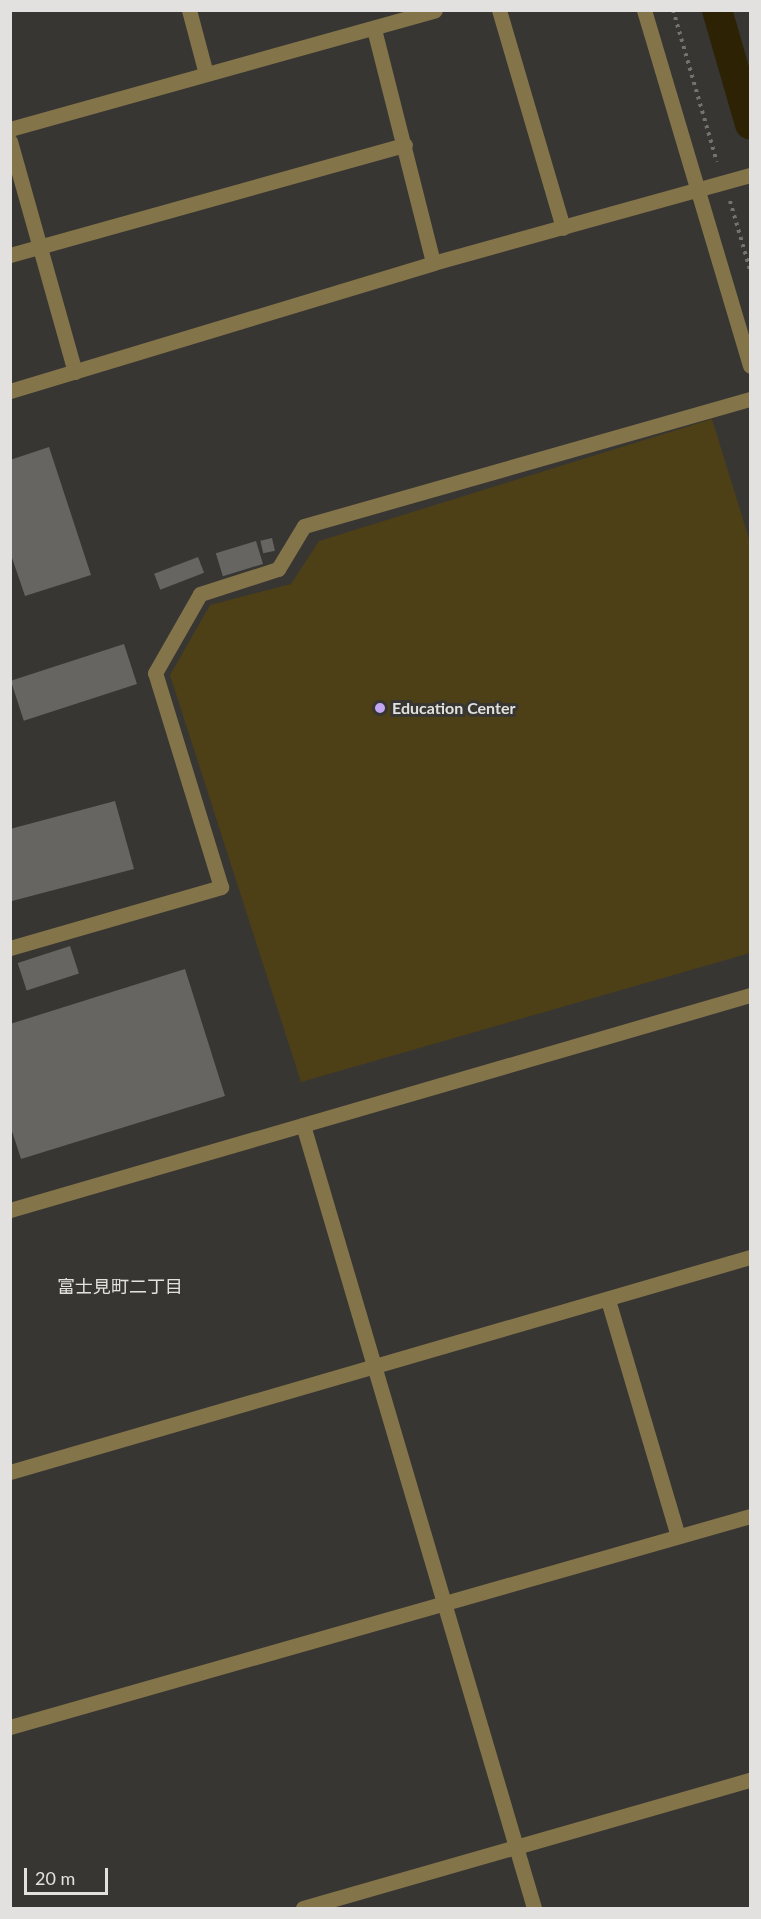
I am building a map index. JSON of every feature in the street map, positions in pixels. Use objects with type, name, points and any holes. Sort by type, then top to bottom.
[{"type":"street","points":[[189,10],[206,74]]},
{"type":"street","points":[[10,129],[374,29],[435,10]]},
{"type":"street","points":[[499,10],[563,228]]},
{"type":"street","points":[[644,10],[696,192],[750,366]]},
{"type":"street","points":[[374,29],[433,263]]},
{"type":"street","points":[[10,141],[75,372]]},
{"type":"street","points":[[10,255],[405,145]]},
{"type":"street","points":[[10,391],[433,263],[696,192],[743,177]]},
{"type":"street","points":[[10,948],[221,887],[154,673],[200,594],[278,569],[304,526],[750,399]]},
{"type":"street","points":[[10,1210],[750,995]]},
{"type":"street","points":[[303,1125],[534,1908]]},
{"type":"street","points":[[10,1472],[374,1369],[750,1257]]},
{"type":"street","points":[[608,1300],[678,1536]]},
{"type":"street","points":[[10,1727],[750,1516]]},
{"type":"street","points":[[303,1908],[750,1780]]},
{"type":"path","points":[[673,10],[716,158]]},
{"type":"path","points":[[732,209],[750,270]]},
{"type":"shaded area","points":[[712,419],[750,542],[750,953],[301,1082],[170,675],[210,605],[291,584],[319,541]]},
{"type":"building","points":[[49,447],[91,575],[25,596],[10,552],[10,460]]},
{"type":"building","points":[[272,538],[275,551],[263,553],[260,541]]},
{"type":"building","points":[[256,541],[263,564],[223,576],[216,553]]},
{"type":"building","points":[[198,557],[204,573],[160,590],[154,574]]},
{"type":"building","points":[[124,644],[137,684],[24,721],[11,681]]},
{"type":"building","points":[[115,801],[134,869],[12,901],[10,829]]},
{"type":"building","points":[[70,946],[79,974],[27,991],[18,963]]},
{"type":"building","points":[[185,969],[225,1096],[21,1159],[10,1125],[10,1024]]},
{"type":"waterway","points":[[717,10],[750,124]]},
{"type":"place","name":"Education Center","points":[[380,708]]},
{"type":"district","name":"富士見町二丁目","points":[[120,1286]]}]
